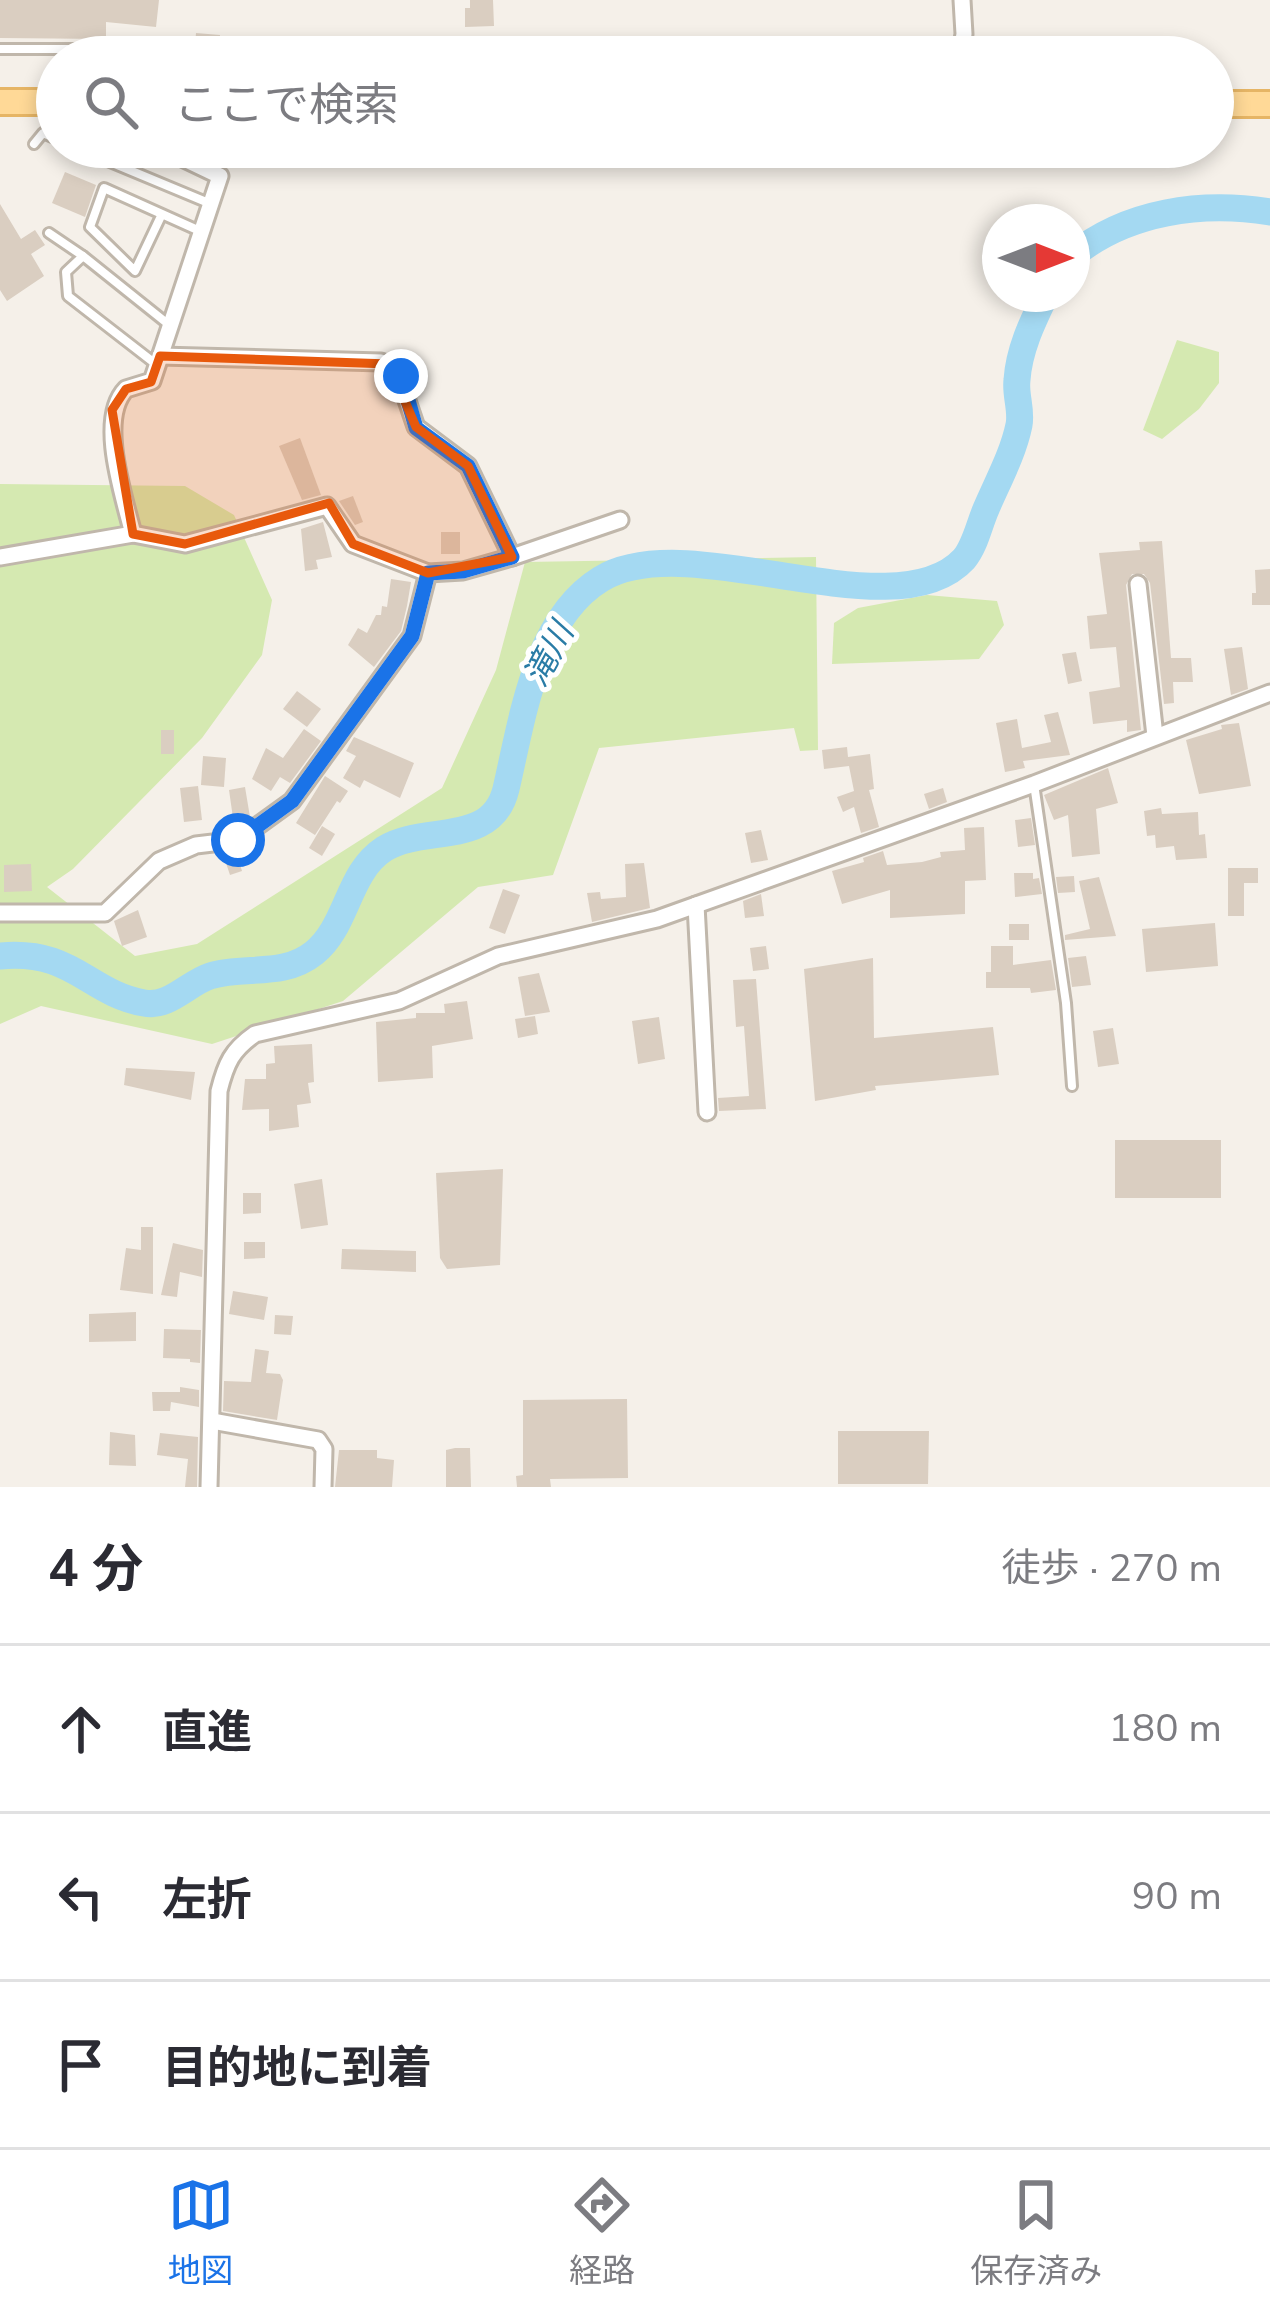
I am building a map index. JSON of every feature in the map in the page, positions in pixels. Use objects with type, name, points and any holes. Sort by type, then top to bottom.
[{"type":"main road","points":[[0,102],[36,102]]},
{"type":"main road","points":[[1234,104],[1270,104]]},
{"type":"street","points":[[961,36],[962,0]]},
{"type":"street","points":[[133,534],[121,488],[112,410],[126,389],[152,381],[220,176],[203,168]]},
{"type":"street","points":[[159,361],[381,362],[396,368],[416,428],[468,466],[512,557]]},
{"type":"street","points":[[0,557],[133,534],[185,544],[327,506],[353,544],[428,573],[463,571],[620,520]]},
{"type":"street","points":[[0,913],[105,913],[159,861],[196,845],[238,840],[265,824],[292,801],[412,636],[428,573]]},
{"type":"street","points":[[1138,584],[1155,736]]},
{"type":"street","points":[[209,1487],[219,1091],[228,1059],[237,1047],[256,1034],[399,1001],[498,956],[624,929],[696,905],[1270,693]]},
{"type":"street","points":[[696,905],[707,1112]]},
{"type":"street","points":[[212,1420],[318,1440],[324,1449],[323,1487]]},
{"type":"lane","points":[[0,49],[36,50]]},
{"type":"lane","points":[[125,168],[212,204]]},
{"type":"lane","points":[[162,214],[135,271],[90,226],[104,188],[162,214],[204,233]]},
{"type":"lane","points":[[49,233],[168,324]]},
{"type":"lane","points":[[83,256],[66,272],[68,296],[159,361]]},
{"type":"lane","points":[[1034,784],[1066,1003],[1072,1086]]},
{"type":"highlighted area","points":[[160,356],[389,364],[416,427],[468,466],[512,557],[428,573],[353,544],[329,503],[185,544],[133,534],[112,410],[126,389],[151,382]]},
{"type":"green space","points":[[1177,340],[1219,352],[1219,383],[1199,409],[1162,439],[1143,430]]},
{"type":"green space","points":[[0,484],[185,486],[234,515],[272,600],[262,655],[202,738],[73,869],[47,887],[135,956],[197,944],[442,788],[496,670],[525,562],[816,557],[818,750],[800,751],[794,728],[599,748],[553,875],[478,887],[343,1001],[212,1044],[41,1006],[0,1024]]},
{"type":"green space","points":[[927,595],[997,601],[1004,625],[979,659],[832,664],[834,623],[858,608]]},
{"type":"building","points":[[0,0],[159,0],[156,27],[106,22],[106,36],[0,38]]},
{"type":"building","points":[[470,0],[493,0],[494,26],[465,27]]},
{"type":"building","points":[[65,172],[96,185],[85,217],[52,203]]},
{"type":"building","points":[[0,204],[21,239],[35,230],[45,245],[31,254],[44,276],[7,301],[0,290]]},
{"type":"building","points":[[300,438],[321,495],[302,500],[279,446]]},
{"type":"building","points":[[353,496],[363,522],[355,525],[339,501]]},
{"type":"building","points":[[323,522],[332,557],[316,560],[318,569],[305,571],[301,529]]},
{"type":"building","points":[[441,532],[460,532],[460,554],[441,554]]},
{"type":"building","points":[[1162,541],[1171,658],[1191,658],[1193,682],[1173,682],[1174,703],[1164,704],[1150,583],[1144,574],[1132,574],[1126,585],[1141,730],[1127,732],[1127,720],[1093,724],[1089,692],[1120,687],[1116,647],[1090,649],[1087,616],[1107,614],[1099,553],[1140,550],[1139,542]]},
{"type":"building","points":[[1270,569],[1270,605],[1252,605],[1255,570]]},
{"type":"building","points":[[391,579],[411,582],[407,606],[401,631],[374,667],[348,645],[358,628],[367,633],[382,606],[387,607]]},
{"type":"building","points":[[1242,647],[1248,689],[1231,695],[1224,649]]},
{"type":"building","points":[[1076,652],[1082,681],[1068,684],[1062,654]]},
{"type":"building","points":[[297,691],[321,709],[307,727],[283,709]]},
{"type":"building","points":[[1058,712],[1070,755],[1023,761],[1025,768],[1005,772],[996,723],[1017,719],[1022,748],[1051,742],[1044,715]]},
{"type":"building","points":[[1239,723],[1251,786],[1199,794],[1186,740]]},
{"type":"building","points":[[304,729],[321,741],[290,783],[280,777],[271,791],[252,779],[266,748],[283,758]]},
{"type":"building","points":[[161,730],[174,730],[174,754],[161,754]]},
{"type":"building","points":[[354,737],[414,763],[400,798],[364,780],[360,788],[343,778],[356,756],[346,751]]},
{"type":"building","points":[[847,747],[848,757],[870,754],[874,789],[869,790],[879,827],[861,833],[854,807],[843,812],[837,797],[854,791],[849,766],[824,769],[822,750]]},
{"type":"building","points":[[203,756],[226,758],[224,787],[201,785]]},
{"type":"building","points":[[1108,768],[1118,803],[1096,809],[1100,854],[1072,857],[1068,815],[1054,820],[1044,795]]},
{"type":"building","points":[[325,776],[348,791],[315,835],[296,823]]},
{"type":"building","points":[[198,786],[202,820],[184,822],[180,788]]},
{"type":"building","points":[[245,787],[250,817],[234,825],[229,790]]},
{"type":"building","points":[[943,788],[947,802],[929,809],[924,794]]},
{"type":"building","points":[[1161,808],[1162,814],[1198,812],[1207,858],[1176,860],[1174,846],[1156,848],[1155,835],[1147,836],[1144,811]]},
{"type":"building","points":[[1031,818],[1035,845],[1018,847],[1015,820]]},
{"type":"building","points":[[322,826],[335,834],[322,856],[309,848]]},
{"type":"building","points":[[984,827],[986,880],[965,881],[965,914],[890,918],[890,890],[842,904],[832,871],[883,851],[887,865],[941,857],[940,852],[965,850],[964,828]]},
{"type":"building","points":[[761,830],[768,860],[751,863],[745,833]]},
{"type":"building","points":[[236,852],[242,871],[230,875],[223,854]]},
{"type":"building","points":[[644,863],[650,908],[592,922],[587,893],[600,892],[601,899],[626,897],[625,864]]},
{"type":"building","points":[[31,864],[32,891],[4,892],[4,865]]},
{"type":"building","points":[[1228,868],[1258,868],[1258,883],[1244,883],[1244,916],[1228,916]]},
{"type":"building","points":[[1014,873],[1033,873],[1042,894],[1015,897]]},
{"type":"building","points":[[1074,876],[1075,892],[1058,893],[1056,877]]},
{"type":"building","points":[[1099,877],[1116,936],[1065,940],[1065,935],[1090,929],[1079,881]]},
{"type":"building","points":[[503,889],[520,895],[505,934],[489,928]]},
{"type":"building","points":[[761,894],[764,916],[745,918],[743,901]]},
{"type":"building","points":[[138,910],[147,937],[122,946],[114,921]]},
{"type":"building","points":[[1215,923],[1218,966],[1146,972],[1142,929]]},
{"type":"building","points":[[1009,924],[1029,924],[1029,940],[1009,940]]},
{"type":"building","points":[[766,946],[769,969],[753,971],[750,948]]},
{"type":"building","points":[[991,946],[1013,946],[1013,965],[1051,960],[1056,990],[1031,993],[1030,988],[986,988]]},
{"type":"building","points":[[1086,956],[1091,985],[1072,987],[1068,958]]},
{"type":"building","points":[[873,958],[874,1038],[993,1027],[999,1075],[875,1086],[876,1090],[815,1101],[804,969]]},
{"type":"building","points":[[539,973],[550,1012],[525,1016],[518,977]]},
{"type":"building","points":[[756,979],[766,1109],[719,1111],[718,1098],[749,1096],[744,1026],[736,1027],[733,980]]},
{"type":"building","points":[[467,1001],[473,1039],[432,1046],[433,1078],[378,1082],[376,1022],[416,1018],[416,1013],[445,1013],[444,1004]]},
{"type":"building","points":[[535,1016],[538,1034],[518,1038],[515,1019]]},
{"type":"building","points":[[659,1017],[665,1059],[638,1064],[632,1021]]},
{"type":"building","points":[[1113,1028],[1119,1064],[1098,1067],[1093,1031]]},
{"type":"building","points":[[312,1044],[311,1103],[297,1105],[299,1127],[269,1131],[269,1109],[242,1110],[245,1079],[266,1079],[266,1064],[275,1063],[274,1046]]},
{"type":"building","points":[[126,1068],[195,1072],[191,1100],[124,1085]]},
{"type":"building","points":[[1115,1140],[1221,1140],[1221,1198],[1115,1198]]},
{"type":"building","points":[[503,1169],[500,1265],[447,1269],[440,1258],[436,1173]]},
{"type":"building","points":[[322,1179],[328,1225],[301,1229],[294,1184]]},
{"type":"building","points":[[243,1193],[261,1193],[261,1213],[243,1214]]},
{"type":"building","points":[[141,1227],[153,1227],[153,1294],[120,1290],[126,1248],[141,1250]]},
{"type":"building","points":[[244,1242],[265,1242],[265,1258],[244,1259]]},
{"type":"building","points":[[173,1243],[203,1250],[202,1277],[180,1272],[177,1297],[161,1295]]},
{"type":"building","points":[[342,1249],[416,1251],[416,1272],[341,1269]]},
{"type":"building","points":[[233,1291],[268,1297],[264,1320],[229,1314]]},
{"type":"building","points":[[136,1312],[136,1341],[89,1342],[89,1314]]},
{"type":"building","points":[[275,1315],[293,1316],[291,1335],[274,1334]]},
{"type":"building","points":[[164,1329],[201,1330],[200,1363],[163,1358]]},
{"type":"building","points":[[255,1349],[269,1351],[266,1373],[280,1374],[283,1380],[277,1420],[223,1411],[224,1381],[251,1382]]},
{"type":"building","points":[[180,1387],[199,1390],[199,1407],[171,1402],[170,1411],[153,1411],[152,1392],[180,1392]]},
{"type":"building","points":[[627,1399],[628,1478],[550,1479],[551,1487],[517,1487],[516,1476],[523,1475],[523,1400]]},
{"type":"building","points":[[838,1431],[929,1431],[928,1484],[838,1484]]},
{"type":"building","points":[[110,1432],[135,1435],[136,1466],[109,1465]]},
{"type":"building","points":[[160,1433],[198,1437],[197,1487],[185,1487],[188,1459],[157,1455]]},
{"type":"building","points":[[470,1448],[471,1487],[446,1487],[446,1450]]},
{"type":"building","points":[[339,1450],[377,1450],[377,1458],[394,1460],[392,1487],[335,1487]]},
{"type":"waterway","name":"滝川","points":[[1090,244],[1141,219],[1166,213],[1218,208],[1270,212]]},
{"type":"waterway","name":"滝川","points":[[0,956],[45,959],[125,998],[153,1004],[210,976],[302,961],[325,942],[362,872],[384,849],[472,827],[498,807],[546,645],[579,597],[601,579],[639,566],[685,564],[842,584],[891,586],[932,579],[968,554],[1009,457],[1020,419],[1021,357],[1038,312]]},
{"type":"route","points":[[238,840],[292,801],[412,636],[428,573],[463,571],[512,557],[468,466],[416,428],[401,376]]}]
